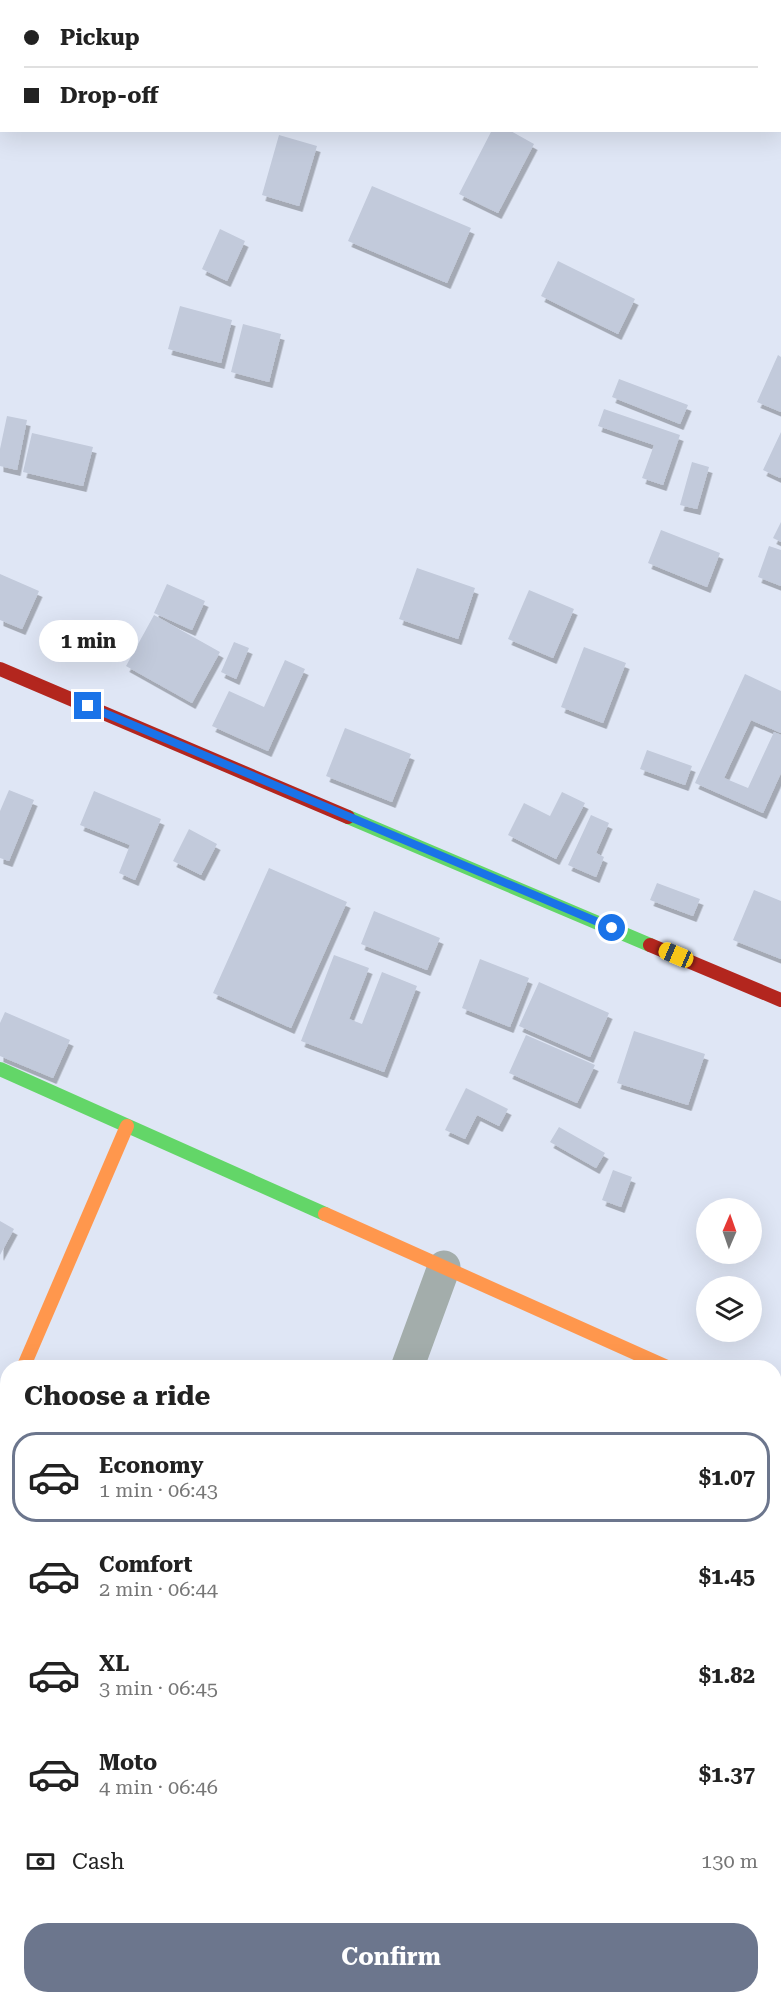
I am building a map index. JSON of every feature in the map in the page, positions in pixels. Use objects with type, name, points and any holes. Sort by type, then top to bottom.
[{"type":"street","points":[[0,669],[781,1000]]},
{"type":"street","points":[[0,1069],[651,1360]]},
{"type":"street","points":[[26,1360],[127,1126]]},
{"type":"street","points":[[410,1360],[444,1267]]},
{"type":"building","points":[[491,132],[513,132],[534,144],[498,213],[459,194]]},
{"type":"building","points":[[279,135],[317,146],[299,206],[262,195]]},
{"type":"building","points":[[372,186],[471,228],[447,283],[348,241]]},
{"type":"building","points":[[220,229],[245,241],[227,281],[202,269]]},
{"type":"building","points":[[558,261],[635,299],[618,334],[541,296]]},
{"type":"building","points":[[180,306],[232,320],[221,363],[168,349]]},
{"type":"building","points":[[243,324],[281,334],[269,382],[231,372]]},
{"type":"building","points":[[778,355],[781,357],[781,412],[757,402]]},
{"type":"building","points":[[619,379],[688,405],[680,424],[612,397]]},
{"type":"building","points":[[604,409],[680,435],[663,485],[642,478],[654,445],[598,426]]},
{"type":"building","points":[[7,416],[27,420],[17,470],[0,466],[0,449]]},
{"type":"building","points":[[781,432],[781,476],[780,478],[763,470]]},
{"type":"building","points":[[32,433],[93,447],[83,486],[23,472]]},
{"type":"building","points":[[692,462],[709,467],[697,509],[680,505]]},
{"type":"building","points":[[781,522],[781,542],[773,538]]},
{"type":"building","points":[[661,530],[720,553],[707,587],[648,563]]},
{"type":"building","points":[[769,546],[781,550],[781,586],[758,577]]},
{"type":"building","points":[[417,568],[475,588],[458,639],[399,619]]},
{"type":"building","points":[[0,574],[39,591],[22,629],[0,620]]},
{"type":"building","points":[[167,584],[205,601],[192,630],[154,613]]},
{"type":"building","points":[[529,590],[574,609],[553,658],[508,639]]},
{"type":"building","points":[[154,615],[220,652],[192,703],[126,666]]},
{"type":"building","points":[[234,642],[249,648],[236,679],[221,672]]},
{"type":"building","points":[[584,647],[626,663],[603,723],[561,707]]},
{"type":"building","points":[[285,660],[305,669],[268,751],[212,726],[229,691],[264,707]]},
{"type":"building","points":[[745,674],[781,691],[781,733],[751,720],[724,778],[748,788],[774,732],[781,735],[781,773],[763,813],[695,783]]},
{"type":"building","points":[[345,728],[411,754],[392,802],[326,776]]},
{"type":"building","points":[[647,750],[692,766],[685,785],[640,769]]},
{"type":"building","points":[[9,790],[34,800],[9,861],[0,858],[0,811]]},
{"type":"building","points":[[94,791],[161,819],[135,880],[119,873],[130,845],[80,825]]},
{"type":"building","points":[[562,792],[585,803],[556,859],[508,835],[524,803],[550,816]]},
{"type":"building","points":[[591,815],[609,823],[596,853],[604,857],[596,877],[568,865]]},
{"type":"building","points":[[189,829],[217,844],[201,875],[173,861]]},
{"type":"building","points":[[269,868],[347,902],[291,1028],[213,993]]},
{"type":"building","points":[[657,883],[700,899],[693,916],[650,900]]},
{"type":"building","points":[[754,890],[781,901],[781,959],[733,940]]},
{"type":"building","points":[[374,911],[440,938],[427,970],[361,944]]},
{"type":"building","points":[[334,955],[369,968],[349,1019],[362,1024],[382,972],[417,986],[384,1072],[301,1041]]},
{"type":"building","points":[[480,959],[529,978],[510,1027],[462,1008]]},
{"type":"building","points":[[539,982],[609,1013],[590,1057],[519,1026]]},
{"type":"building","points":[[5,1012],[70,1040],[53,1078],[0,1056],[0,1023]]},
{"type":"building","points":[[634,1031],[705,1054],[688,1105],[617,1083]]},
{"type":"building","points":[[526,1035],[595,1065],[577,1103],[509,1073]]},
{"type":"building","points":[[466,1088],[508,1109],[499,1126],[477,1115],[465,1139],[445,1130]]},
{"type":"building","points":[[559,1127],[605,1153],[596,1168],[550,1142]]},
{"type":"building","points":[[613,1170],[632,1177],[621,1207],[602,1200]]},
{"type":"building","points":[[0,1221],[14,1229],[0,1255]]},
{"type":"traffic: fast","points":[[348,817],[650,945]]},
{"type":"traffic: fast","points":[[0,1069],[325,1214]]},
{"type":"traffic: slow","points":[[26,1360],[127,1126]]},
{"type":"traffic: slow","points":[[325,1214],[651,1360]]},
{"type":"traffic: jam","points":[[0,669],[348,817]]},
{"type":"traffic: jam","points":[[650,945],[781,1000]]},
{"type":"route","points":[[88,706],[612,928]]}]
